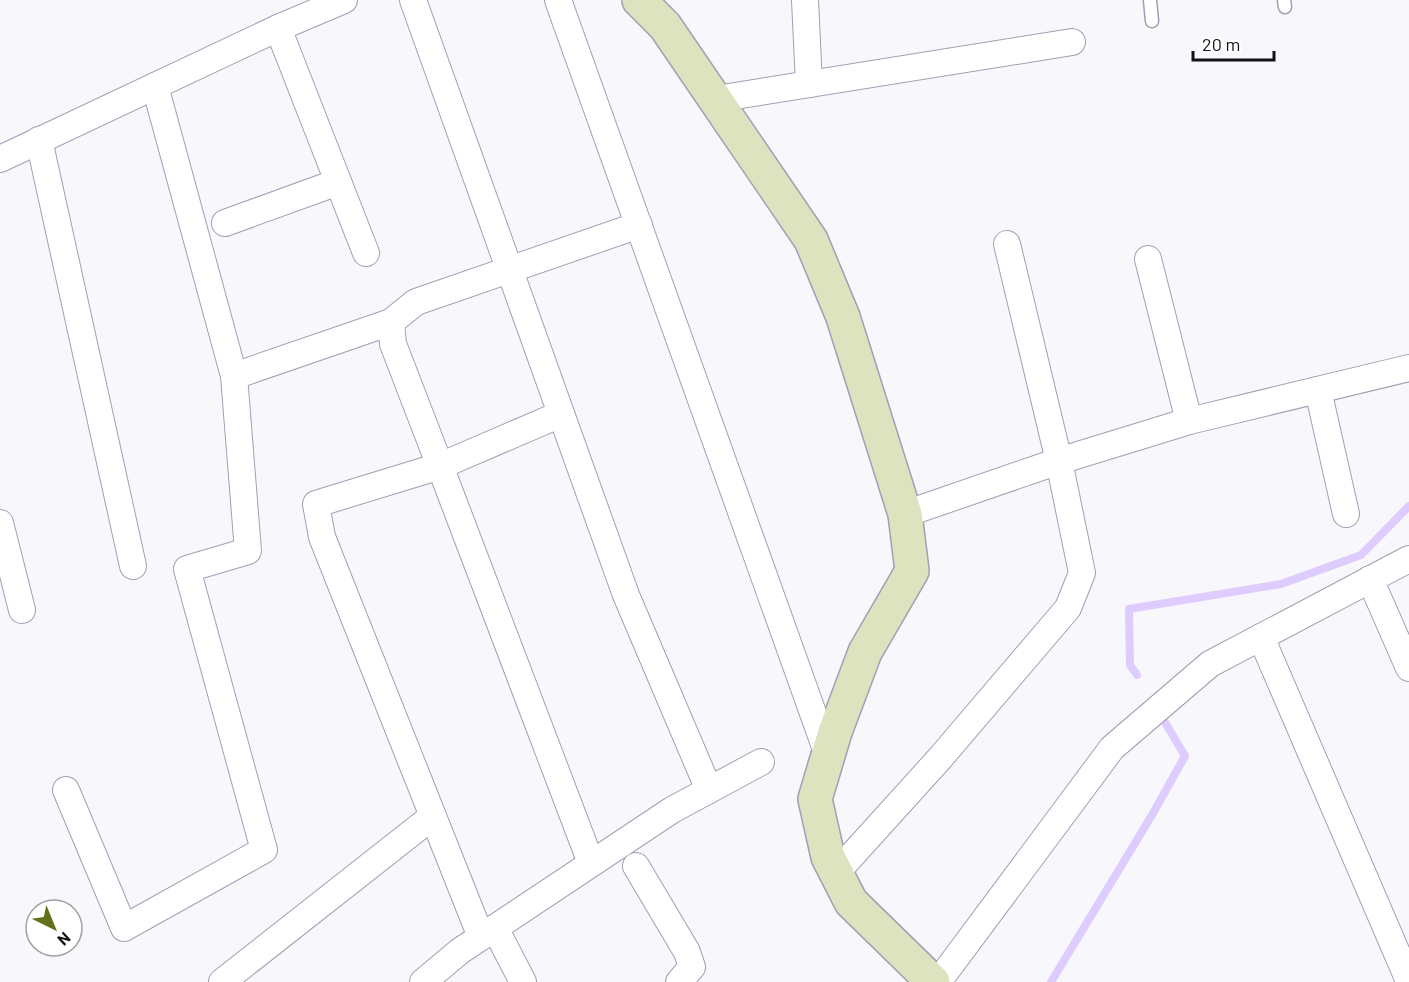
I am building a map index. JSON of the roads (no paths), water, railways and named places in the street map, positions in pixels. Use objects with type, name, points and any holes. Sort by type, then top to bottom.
[{"type":"street","points":[[0,159],[278,28],[344,0]]},
{"type":"street","points":[[412,0],[626,595],[709,790]]},
{"type":"street","points":[[558,0],[828,755]]},
{"type":"street","points":[[639,0],[665,26],[811,240],[843,317],[905,514],[912,571],[865,652],[828,755],[815,799],[828,857],[851,902],[933,982]]},
{"type":"street","points":[[805,0],[809,84]]},
{"type":"street","points":[[278,28],[366,253]]},
{"type":"street","points":[[716,99],[1072,42]]},
{"type":"street","points":[[66,790],[124,928],[264,850],[188,569],[248,551],[234,376],[155,86]]},
{"type":"street","points":[[39,140],[133,566]]},
{"type":"street","points":[[225,224],[338,182]]},
{"type":"street","points":[[234,376],[391,322],[416,302],[639,225]]},
{"type":"street","points":[[836,873],[941,757],[1068,608],[1082,573],[1059,461],[1007,244]]},
{"type":"street","points":[[1148,260],[1189,421]]},
{"type":"street","points":[[391,322],[393,344],[591,864]]},
{"type":"street","points":[[905,514],[1059,461],[1189,421],[1409,368]]},
{"type":"street","points":[[1318,390],[1346,514]]},
{"type":"street","points":[[523,982],[488,932],[433,816],[322,537],[316,504],[440,465],[561,414]]},
{"type":"street","points":[[0,523],[22,610]]},
{"type":"street","points":[[938,982],[1112,748],[1210,664],[1409,559]]},
{"type":"street","points":[[1370,579],[1409,668]]},
{"type":"street","points":[[1260,637],[1409,981]]},
{"type":"street","points":[[423,982],[460,951],[672,810],[761,762]]},
{"type":"street","points":[[222,982],[433,816]]},
{"type":"street","points":[[636,866],[687,952],[692,967],[680,982]]},
{"type":"lane","points":[[1150,0],[1152,21]]},
{"type":"waterway","points":[[1137,675],[1130,665],[1129,609],[1281,584],[1361,555],[1409,506]]},
{"type":"waterway","points":[[1051,982],[1185,756],[1160,714]]}]
